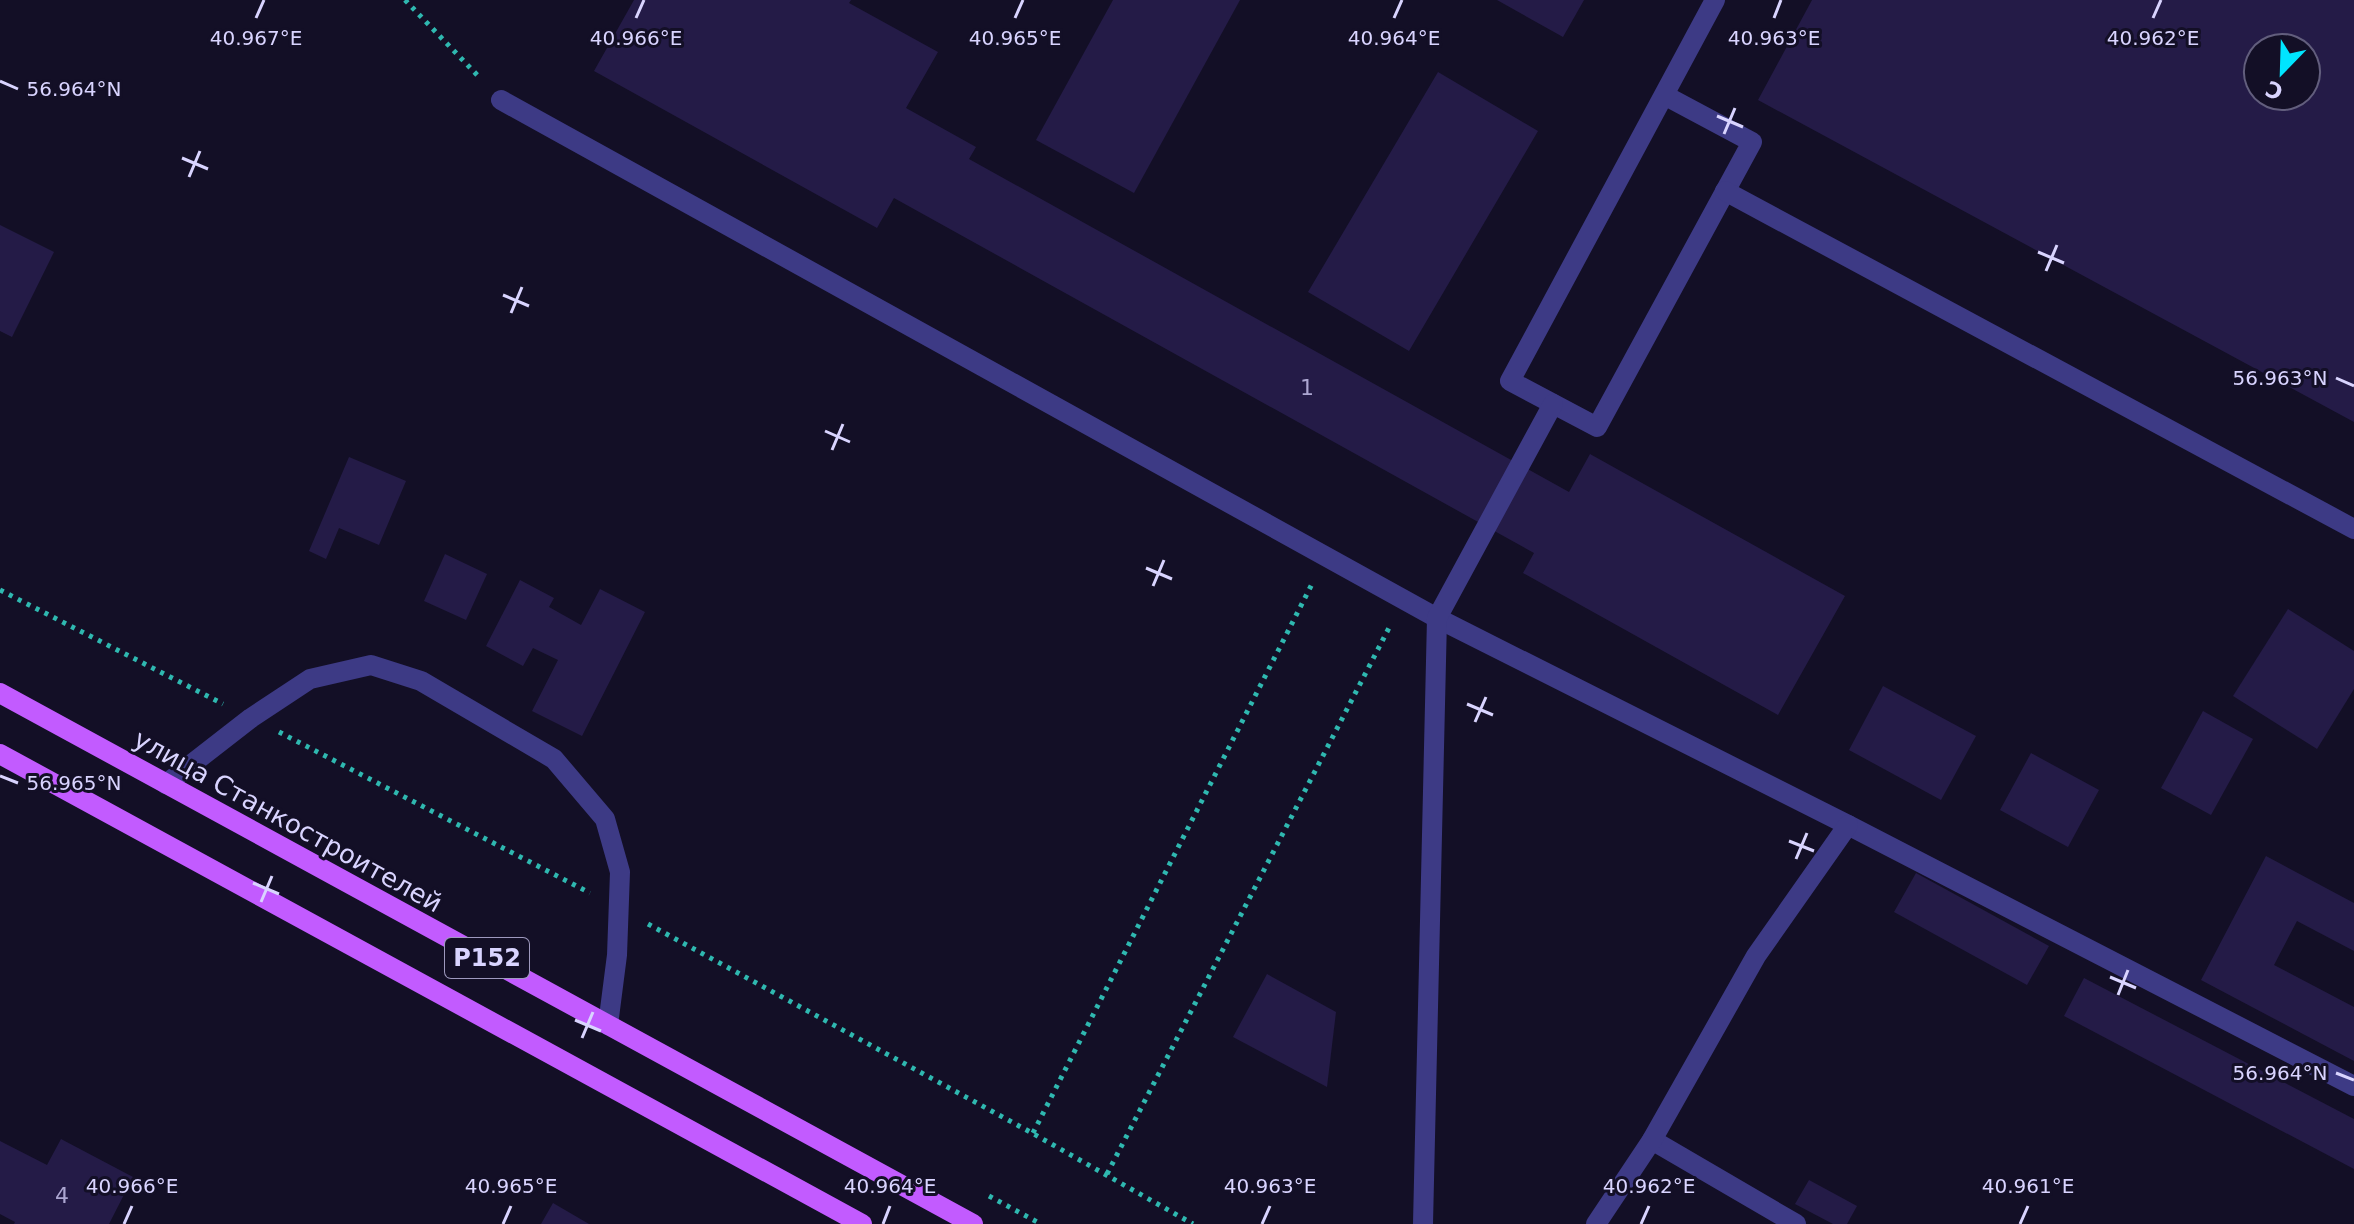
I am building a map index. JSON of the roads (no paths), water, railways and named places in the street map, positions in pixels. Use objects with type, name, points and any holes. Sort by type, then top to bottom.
[{"type":"main road","name":"улица Станкостроителей","points":[[0,693],[973,1224]]},
{"type":"main road","name":"Р152","points":[[0,754],[862,1224]]},
{"type":"lane","points":[[1664,95],[1752,142],[1597,427],[1510,381],[1715,0]]},
{"type":"lane","points":[[501,100],[1437,618],[1848,825],[2354,1086]]},
{"type":"lane","points":[[1725,191],[2354,529]]},
{"type":"lane","points":[[1423,1224],[1437,618],[1553,404]]},
{"type":"lane","points":[[166,784],[251,718],[310,679],[371,665],[421,681],[554,759],[605,819],[620,872],[617,955],[608,1025]]},
{"type":"lane","points":[[1596,1224],[1652,1140],[1756,956],[1848,825]]},
{"type":"lane","points":[[1652,1140],[1796,1224]]}]
